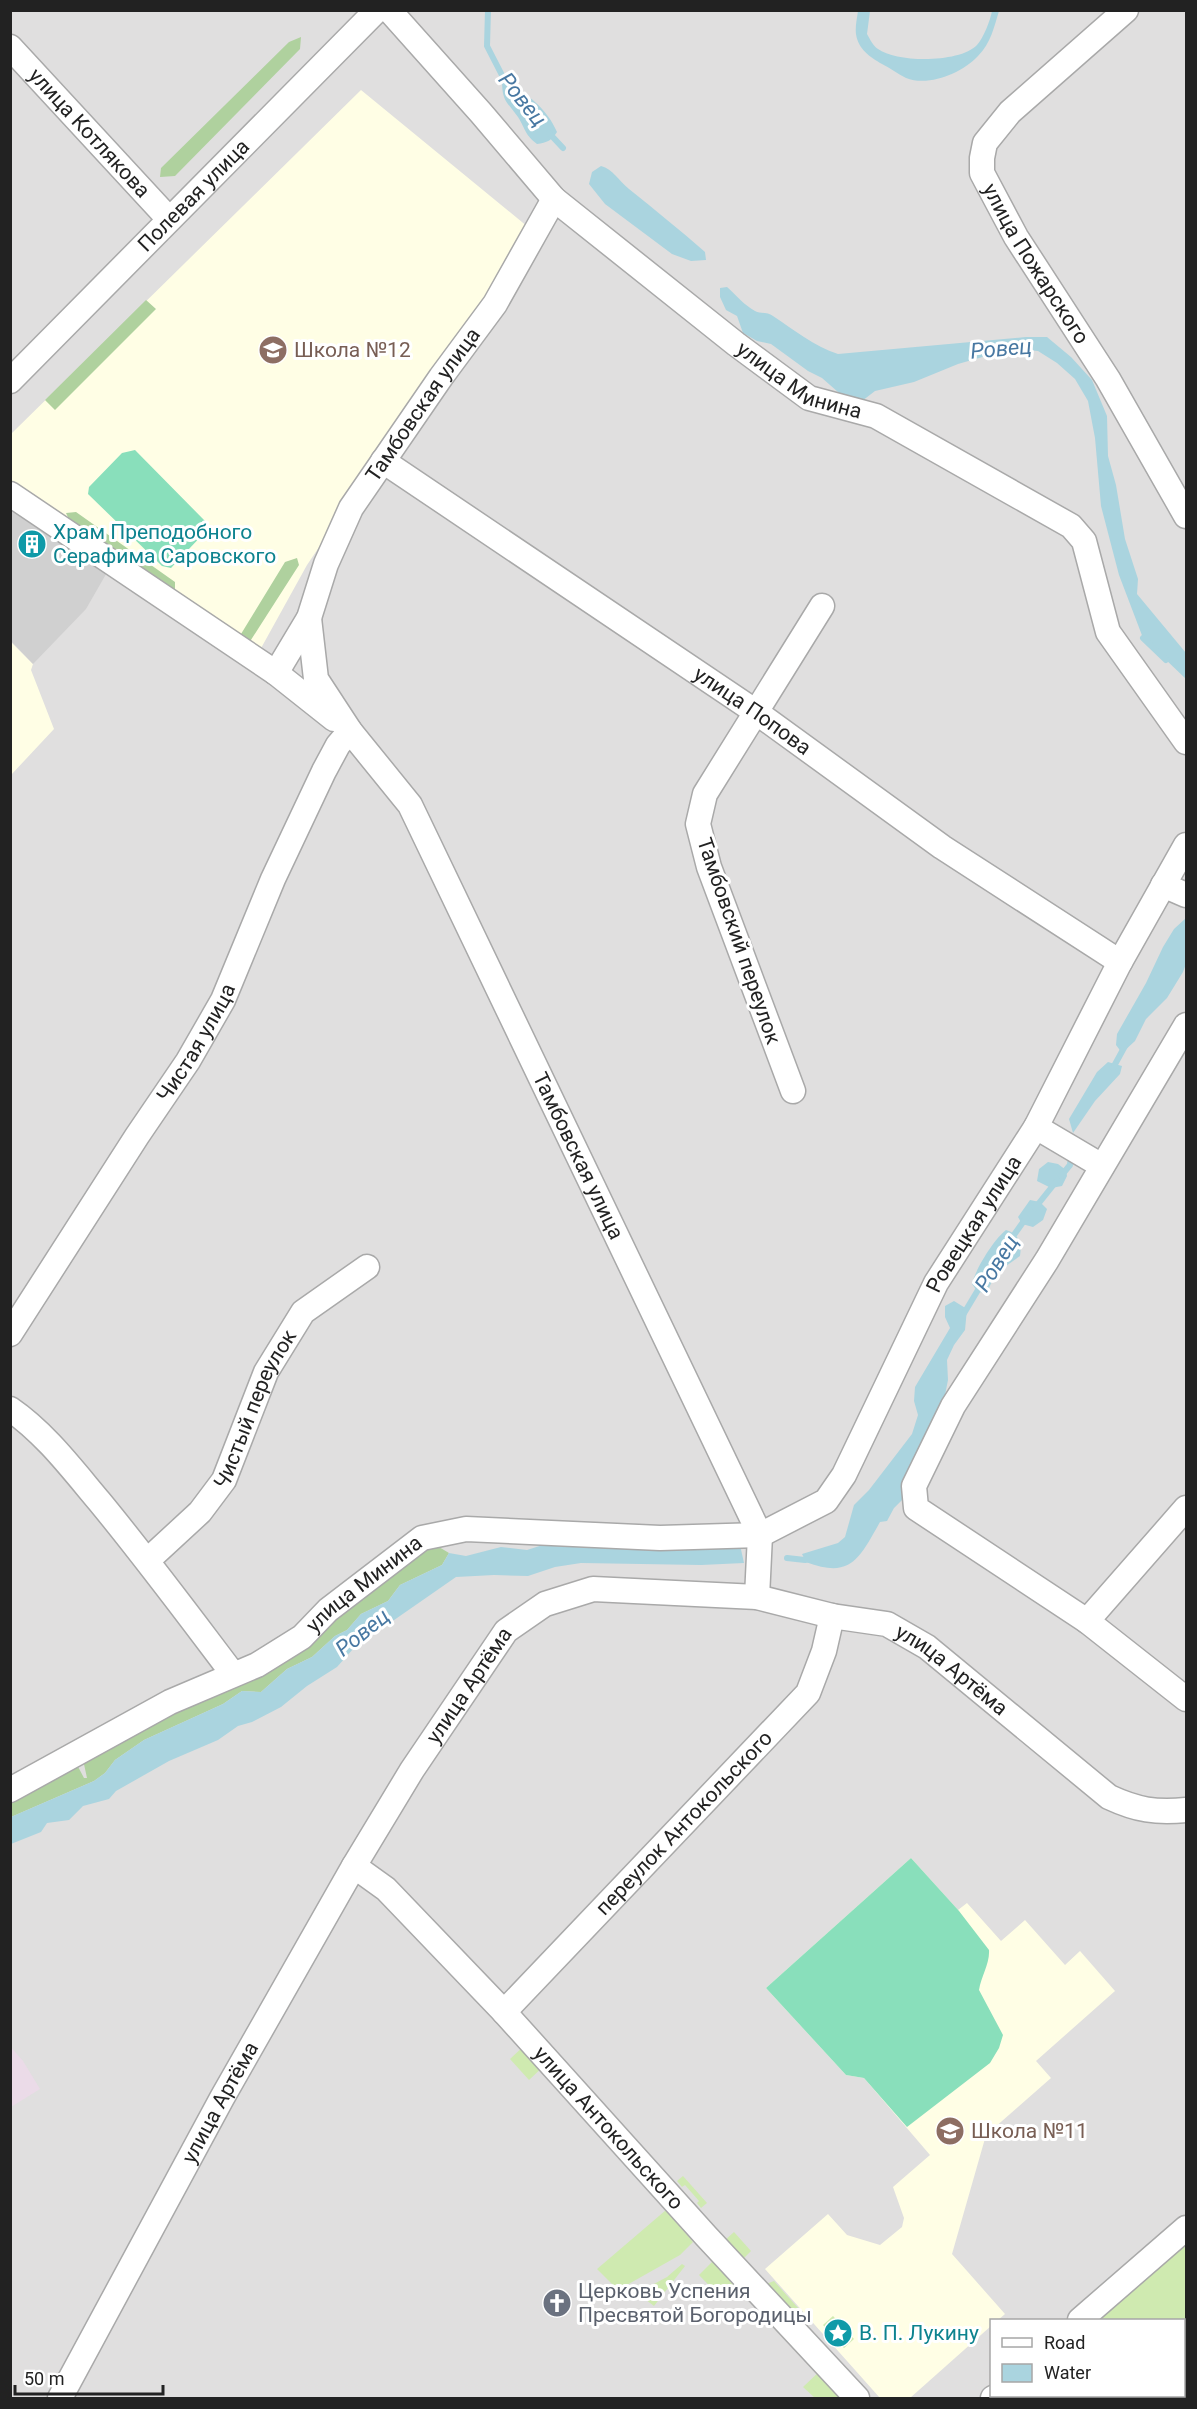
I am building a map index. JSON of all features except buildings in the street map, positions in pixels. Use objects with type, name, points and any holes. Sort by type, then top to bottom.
[{"type":"street","name":"Полевая улица","points":[[10,381],[377,10]]},
{"type":"street","name":"улица Минина","points":[[389,10],[554,199],[736,344],[809,398],[876,416],[1071,526],[1084,541],[1108,632],[1186,742]]},
{"type":"street","name":"улица Пожарского","points":[[1126,10],[1010,112],[985,143],[982,173],[1016,237],[1108,379],[1186,516]]},
{"type":"street","name":"улица Котлякова","points":[[10,46],[169,219]]},
{"type":"street","name":"Тамбовская улица","points":[[276,673],[309,618],[326,564],[351,508],[495,304],[554,199]]},
{"type":"street","name":"улица Попова","points":[[382,461],[756,712],[942,847],[1120,962]]},
{"type":"street","name":"Тамбовская улица","points":[[10,494],[276,673],[350,731]]},
{"type":"street","name":"Тамбовский переулок","points":[[793,1091],[709,867],[698,824],[705,794],[822,606]]},
{"type":"street","name":"Тамбовская улица","points":[[309,618],[316,679],[350,731],[410,805],[760,1535],[757,1597]]},
{"type":"street","name":"Чистая улица","points":[[10,1334],[188,1060],[223,999],[273,879],[324,771],[338,745],[350,731]]},
{"type":"street","points":[[1186,844],[1163,885],[1186,895]]},
{"type":"street","name":"Ровецкая улица","points":[[760,1535],[826,1501],[844,1475],[936,1283],[1036,1127],[1120,962],[1163,885]]},
{"type":"street","points":[[1186,1025],[1047,1260],[953,1406],[914,1486],[916,1509],[1087,1621],[1186,1699]]},
{"type":"street","points":[[1036,1127],[1102,1166]]},
{"type":"street","name":"Чистый переулок","points":[[148,1560],[200,1512],[224,1479],[266,1372],[303,1312],[367,1267]]},
{"type":"street","points":[[10,1409],[27,1421],[65,1460],[148,1560],[233,1674]]},
{"type":"street","points":[[1087,1621],[1186,1508]]},
{"type":"street","name":"улица Минина","points":[[10,1790],[170,1702],[257,1665],[302,1637],[328,1610],[422,1538],[466,1529],[660,1538],[760,1535]]},
{"type":"street","name":"улица Артёма","points":[[60,2398],[218,2106],[354,1866],[412,1770],[506,1632],[545,1604],[593,1589],[757,1597],[832,1616],[887,1624],[927,1647],[1109,1797],[1132,1807],[1162,1812],[1186,1810]]},
{"type":"street","name":"переулок Антокольского","points":[[504,2012],[808,1693],[824,1651],[832,1616]]},
{"type":"street","name":"улица Антокольского","points":[[354,1866],[386,1889],[504,2012],[857,2398]]},
{"type":"street","points":[[1081,2319],[1186,2228]]},
{"type":"shaded area","points":[[11,11],[1186,11],[1186,2228],[1081,2319],[990,2319],[990,2397],[993,2398],[11,2398]]},
{"type":"shaded area","name":"Школа №12","points":[[361,90],[528,227],[399,434],[375,464],[307,565],[260,650],[11,487],[11,434]]},
{"type":"shaded area","points":[[10,499],[109,569],[86,609],[33,664],[11,641]]},
{"type":"shaded area","points":[[10,641],[33,664],[31,670],[54,729],[11,775]]},
{"type":"shaded area","name":"Школа №11","points":[[911,1858],[958,1910],[967,1903],[1001,1941],[1025,1920],[1065,1965],[1080,1951],[1115,1991],[1036,2061],[1051,2078],[986,2135],[952,2254],[1005,2314],[999,2319],[990,2319],[990,2327],[910,2398],[880,2398],[765,2269],[828,2214],[847,2235],[880,2245],[902,2227],[904,2218],[893,2187],[930,2155],[864,2078],[846,2075],[766,1988]]},
{"type":"shaded area","points":[[10,2046],[23,2061],[40,2089],[11,2107]]},
{"type":"green space","points":[[301,37],[300,49],[175,176],[160,177],[161,168],[289,42]]},
{"type":"green space","points":[[146,300],[156,309],[55,410],[45,400]]},
{"type":"green space","points":[[135,450],[205,521],[206,531],[171,568],[162,566],[88,494],[89,487],[122,453]]},
{"type":"green space","points":[[76,512],[175,582],[175,595],[73,528],[66,513]]},
{"type":"green space","points":[[297,558],[299,565],[249,643],[241,634],[285,562]]},
{"type":"green space","points":[[434,1544],[449,1553],[442,1565],[400,1585],[388,1601],[361,1614],[347,1630],[335,1636],[312,1657],[287,1669],[261,1692],[242,1691],[223,1704],[144,1740],[115,1760],[105,1773],[94,1781],[11,1817],[10,1794],[75,1761],[84,1778],[87,1778],[82,1755],[120,1736]]},
{"type":"green space","points":[[911,1858],[959,1911],[989,1950],[979,1990],[1003,2035],[999,2048],[990,2063],[907,2127],[864,2078],[846,2075],[766,1988]]},
{"type":"green space","points":[[526,2044],[545,2065],[529,2080],[510,2059]]},
{"type":"green space","points":[[683,2176],[707,2203],[701,2208],[697,2203],[699,2201],[685,2185],[682,2187],[677,2181]]},
{"type":"green space","points":[[666,2210],[693,2242],[680,2255],[618,2290],[597,2269]]},
{"type":"green space","points":[[734,2232],[751,2251],[742,2260],[724,2241]]},
{"type":"green space","points":[[1186,2239],[1185,2332],[1185,2319],[1096,2319]]},
{"type":"green space","points":[[716,2258],[736,2279],[736,2289],[724,2301],[699,2275]]},
{"type":"green space","points":[[682,2264],[685,2266],[654,2306],[637,2293],[667,2277]]},
{"type":"green space","points":[[774,2281],[808,2319],[809,2324],[804,2327],[766,2284]]},
{"type":"green space","points":[[833,2316],[854,2339],[844,2348],[823,2325]]},
{"type":"green space","points":[[822,2369],[847,2398],[815,2398],[803,2387]]},
{"type":"green space","points":[[1185,2374],[1186,2398],[1153,2398],[1185,2397]]},
{"type":"green space","points":[[1008,2397],[1055,2397],[1053,2398],[1007,2398]]},
{"type":"water","points":[[858,11],[870,11],[867,34],[878,49],[899,57],[928,59],[943,58],[969,51],[982,38],[992,11],[999,11],[989,40],[978,56],[954,73],[925,81],[906,78],[865,52],[856,34]]},
{"type":"water","points":[[502,78],[534,101],[547,114],[557,132],[551,139],[537,144],[530,138],[505,100]]},
{"type":"water","points":[[601,166],[612,172],[629,189],[705,252],[706,260],[691,261],[672,254],[605,204],[589,184],[592,172]]},
{"type":"water","points":[[727,287],[755,311],[771,315],[812,342],[838,354],[1047,337],[1071,357],[1092,380],[1107,416],[1108,456],[1116,485],[1125,539],[1138,579],[1137,594],[1186,653],[1186,679],[1143,638],[1119,575],[1101,506],[1095,438],[1088,401],[1075,379],[1057,363],[1038,351],[1016,349],[958,364],[914,382],[875,391],[862,401],[846,399],[822,378],[808,371],[771,344],[757,341],[743,333],[737,316],[726,310],[720,297],[720,288]]},
{"type":"water","points":[[1186,918],[1186,964],[1183,972],[1167,998],[1146,1019],[1135,1041],[1122,1053],[1116,1045],[1117,1034],[1163,947],[1174,929]]},
{"type":"water","points":[[1108,1062],[1122,1066],[1120,1074],[1095,1101],[1073,1133],[1069,1119],[1097,1072]]},
{"type":"water","points":[[1048,1162],[1058,1164],[1066,1170],[1067,1176],[1062,1186],[1051,1188],[1037,1181],[1039,1169]]},
{"type":"water","points":[[1030,1200],[1040,1202],[1047,1209],[1043,1220],[1033,1227],[1022,1224],[1018,1217]]},
{"type":"water","points":[[1006,1230],[1019,1240],[1020,1256],[996,1273],[986,1294],[977,1291],[972,1284],[977,1271],[991,1247]]},
{"type":"water","points":[[954,1301],[967,1309],[965,1330],[947,1360],[948,1380],[944,1400],[903,1499],[894,1508],[887,1521],[880,1522],[866,1546],[852,1562],[844,1567],[834,1568],[806,1562],[802,1554],[838,1543],[845,1537],[854,1505],[869,1490],[912,1434],[918,1415],[914,1401],[915,1387],[950,1328],[945,1317],[945,1306]]},
{"type":"water","points":[[552,1542],[740,1545],[744,1563],[701,1565],[581,1563],[555,1567],[528,1576],[456,1577],[374,1634],[361,1640],[337,1667],[307,1686],[281,1707],[252,1722],[238,1726],[218,1740],[169,1761],[116,1791],[109,1799],[83,1806],[69,1820],[47,1823],[41,1832],[11,1844],[11,1817],[94,1781],[105,1773],[115,1760],[144,1740],[223,1704],[242,1691],[261,1692],[287,1669],[312,1657],[335,1636],[347,1630],[361,1614],[388,1601],[400,1585],[442,1565],[449,1553],[466,1556],[501,1547],[527,1550]]},
{"type":"water","points":[[1103,2397],[1154,2397],[1153,2398]]},
{"type":"waterway","name":"Ровец","points":[[488,10],[487,46],[507,85]]},
{"type":"waterway","name":"Ровец","points":[[549,133],[563,148]]},
{"type":"waterway","name":"Ровец","points":[[1143,638],[1166,660]]},
{"type":"waterway","name":"Ровец","points":[[1113,1068],[1125,1046]]},
{"type":"waterway","name":"Ровец","points":[[1061,1176],[1070,1165],[1071,1153]]},
{"type":"waterway","name":"Ровец","points":[[1035,1208],[1055,1183]]},
{"type":"waterway","name":"Ровец","points":[[1011,1239],[1026,1218]]},
{"type":"waterway","name":"Ровец","points":[[963,1315],[981,1285]]},
{"type":"waterway","name":"Ровец","points":[[787,1558],[805,1560],[813,1558]]},
{"type":"place","name":"Школа №12","points":[[273,350]]},
{"type":"place","name":"Храм Преподобного Серафима Саровского","points":[[32,544]]},
{"type":"place","name":"Школа №11","points":[[950,2131]]},
{"type":"place","name":"Церковь Успения Пресвятой Богородицы","points":[[557,2303]]},
{"type":"place","name":"В. П. Лукину","points":[[838,2333]]}]
